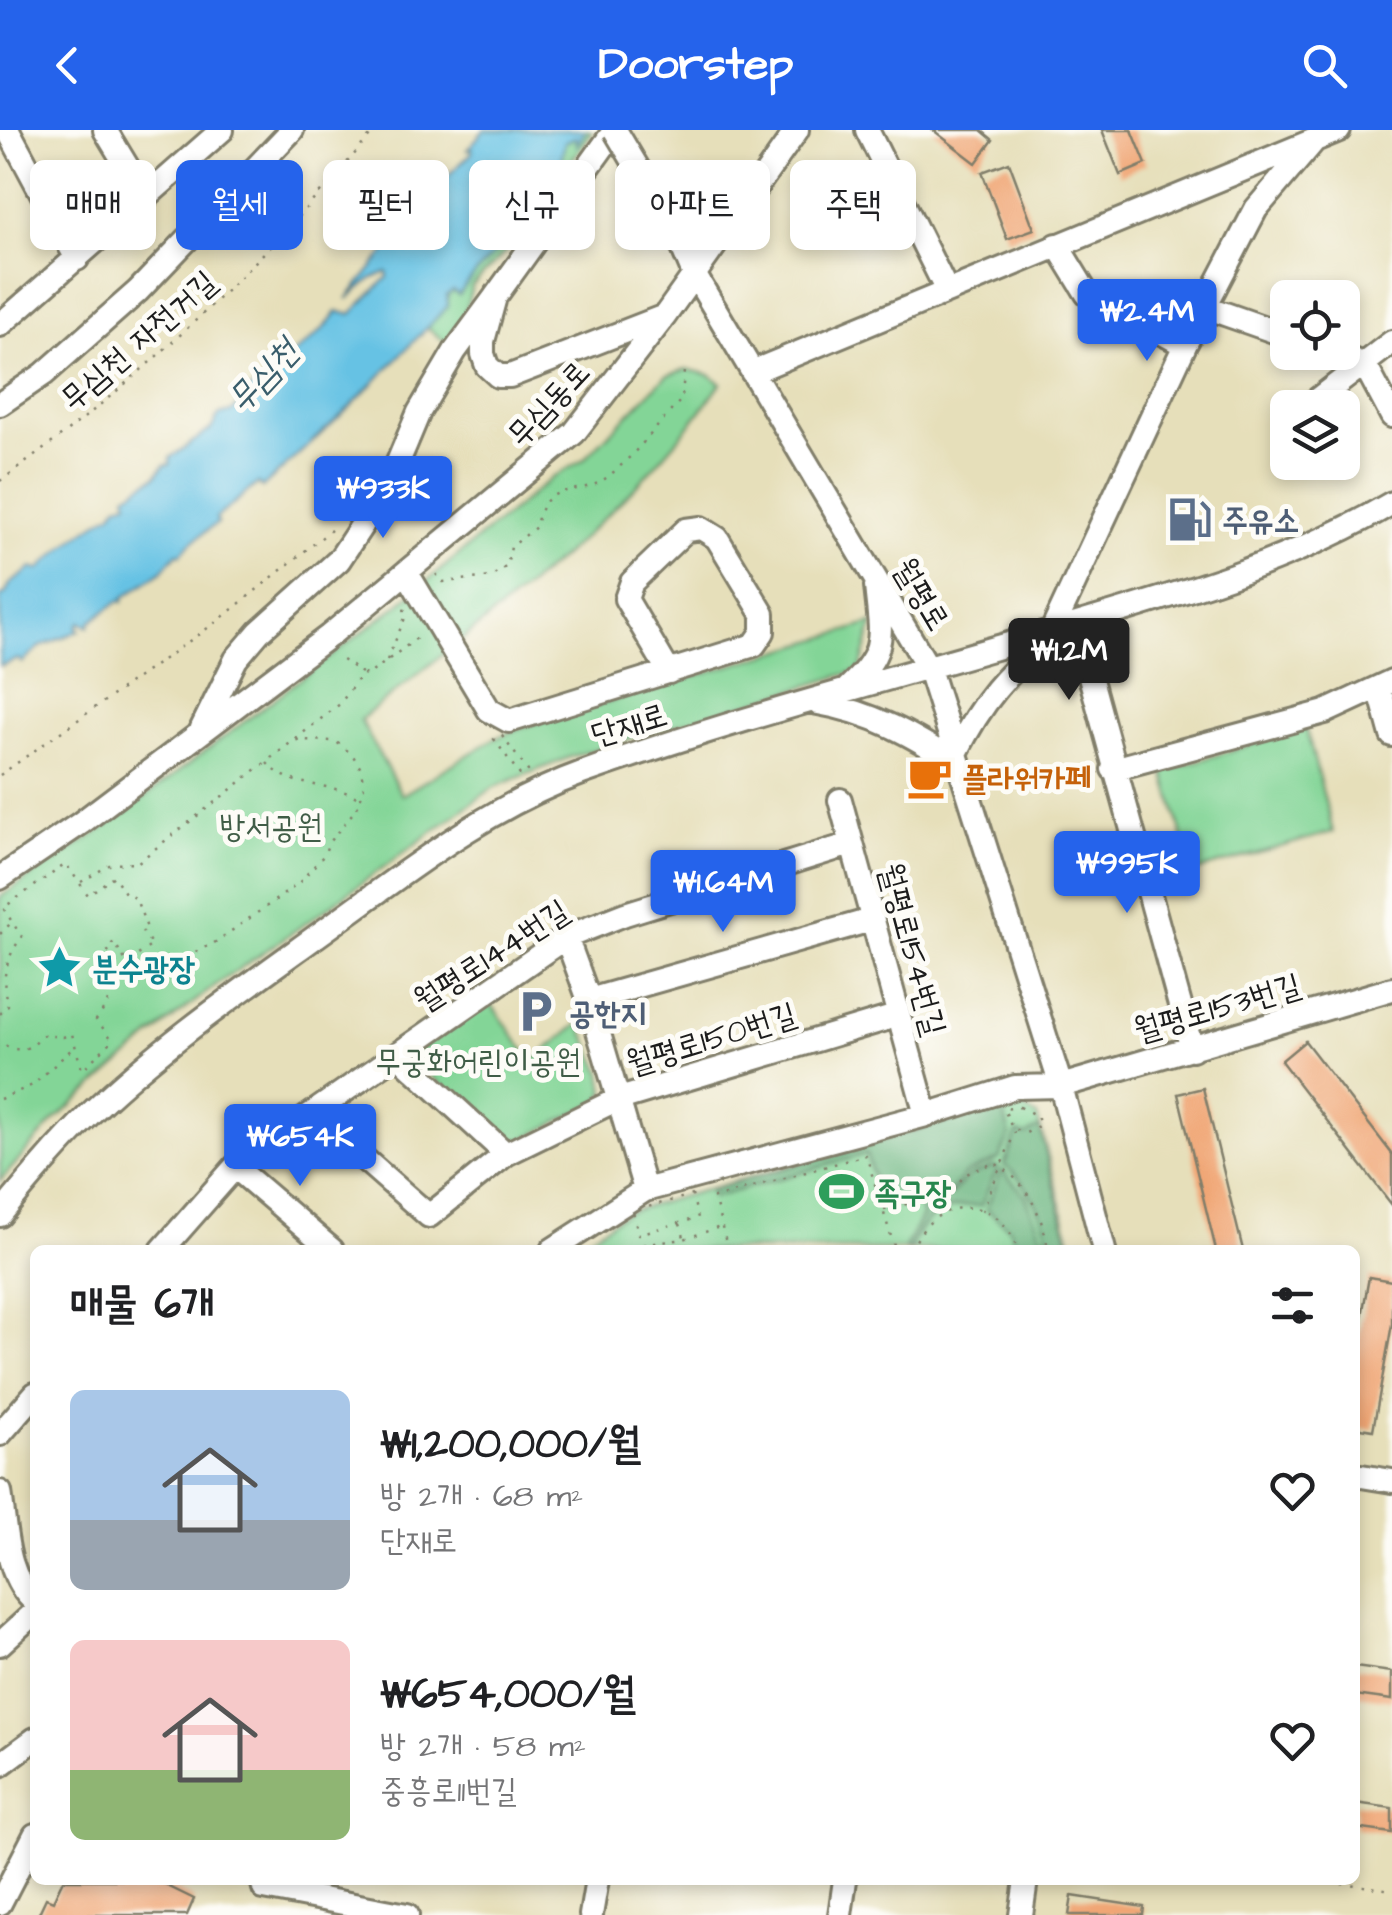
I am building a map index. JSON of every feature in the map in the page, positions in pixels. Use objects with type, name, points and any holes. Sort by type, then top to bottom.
[{"type":"street","points":[[8,130],[77,259]]},
{"type":"street","points":[[105,130],[123,160]]},
{"type":"street","points":[[156,189],[222,130]]},
{"type":"street","points":[[0,404],[44,374],[138,291],[292,130]]},
{"type":"street","points":[[198,736],[236,659],[259,632],[338,560],[388,486],[418,412],[442,372],[615,130]]},
{"type":"street","name":"월평로","points":[[615,130],[677,234],[693,272],[929,668],[1060,1086],[1103,1245]]},
{"type":"street","name":"무심동로","points":[[0,878],[198,736],[407,573],[574,434],[664,317],[797,130]]},
{"type":"street","points":[[867,130],[947,291]]},
{"type":"street","points":[[752,372],[1339,130]]},
{"type":"street","points":[[809,702],[854,709],[958,760],[978,711],[1016,666],[1063,629],[1185,345],[1256,209],[1315,139]]},
{"type":"street","points":[[1057,245],[1087,294],[1185,345]]},
{"type":"street","points":[[0,326],[87,250]]},
{"type":"street","points":[[495,297],[483,354],[487,366],[498,376],[510,376],[664,317]]},
{"type":"street","points":[[1205,307],[1270,330]]},
{"type":"street","points":[[1330,390],[1392,342]]},
{"type":"street","points":[[1360,362],[1365,364],[1392,416]]},
{"type":"street","name":"단재로","points":[[0,1214],[90,1114],[149,1064],[318,935],[486,817],[530,794],[582,773],[1063,629],[1293,554],[1392,503]]},
{"type":"street","points":[[407,573],[489,710],[509,722],[669,672],[754,645],[763,632],[763,614],[718,538],[701,528],[686,530],[632,582],[626,599],[669,672]]},
{"type":"street","points":[[843,692],[872,665],[880,638],[875,578]]},
{"type":"street","points":[[1063,629],[1113,768],[1192,1049]]},
{"type":"street","points":[[1113,768],[1325,712],[1386,684],[1392,735]]},
{"type":"street","name":"월평로154번길","points":[[840,800],[926,1115]]},
{"type":"street","name":"월평로144번길","points":[[166,1245],[234,1167],[566,937],[625,914],[851,844]]},
{"type":"street","points":[[589,1000],[871,920]]},
{"type":"street","points":[[566,937],[589,1000],[645,1190]]},
{"type":"street","name":"월평로153번길","points":[[560,1245],[645,1190],[1015,1088],[1060,1086],[1392,989]]},
{"type":"street","name":"월평로150번길","points":[[314,1115],[429,1216],[506,1154],[616,1100],[896,1016]]},
{"type":"street","name":"월평로144번길","points":[[398,1055],[506,1154]]},
{"type":"street","points":[[234,1167],[317,1245]]},
{"type":"street","points":[[0,1434],[30,1400]]},
{"type":"street","points":[[1360,1476],[1392,1481]]},
{"type":"street","points":[[0,1492],[12,1569],[30,1589]]},
{"type":"street","points":[[0,1644],[30,1617]]},
{"type":"street","points":[[0,1765],[30,1743]]},
{"type":"street","points":[[0,1903],[6,1882],[30,1843]]},
{"type":"street","points":[[6,1882],[12,1915]]},
{"type":"street","points":[[263,1885],[407,1915]]},
{"type":"street","points":[[591,1915],[595,1885]]},
{"type":"street","points":[[840,1915],[844,1885]]},
{"type":"street","points":[[1021,1915],[1025,1885]]},
{"type":"path","name":"무심천 자전거길","points":[[0,482],[100,408],[231,289],[304,214],[375,130]]},
{"type":"path","points":[[435,574],[443,582],[491,577],[507,566],[511,547],[536,527],[539,509],[558,491],[604,480],[682,399],[684,370]]},
{"type":"path","points":[[0,775],[219,620],[342,521]]},
{"type":"path","points":[[386,662],[405,618],[404,600]]},
{"type":"path","points":[[333,654],[368,675],[437,622]]},
{"type":"path","points":[[80,883],[111,864],[137,862],[340,704],[362,673]]},
{"type":"path","points":[[502,736],[528,772],[520,775],[494,739],[502,736]]},
{"type":"path","points":[[114,978],[157,970],[193,954],[297,884],[324,855],[329,842],[354,813],[364,782],[358,763],[348,750],[329,740],[294,740]]},
{"type":"path","points":[[266,762],[291,780],[337,787],[360,799]]},
{"type":"path","points":[[0,1014],[8,1005],[2,980],[10,952],[22,937],[3,908],[66,864],[88,895],[114,876],[126,893],[136,899],[147,928],[142,931],[152,944],[127,963],[114,942],[107,948],[113,963],[114,984],[96,1020],[113,1040],[82,1070],[72,1034],[63,1038],[43,1035],[23,1049],[1,1044]]},
{"type":"path","points":[[0,934],[12,922]]},
{"type":"path","points":[[0,1098],[39,1080],[75,1046]]},
{"type":"path","points":[[1020,1107],[1037,1116],[1037,1128],[1016,1130],[1004,1109],[1020,1107]]},
{"type":"path","points":[[982,1211],[1016,1130]]},
{"type":"path","points":[[727,1245],[714,1198],[866,1154],[894,1245]]},
{"type":"path","points":[[882,1210],[948,1194],[966,1174],[994,1164],[1006,1169],[1027,1194],[1047,1245]]},
{"type":"path","points":[[633,1211],[638,1234],[680,1223],[698,1218],[692,1195]]},
{"type":"path","points":[[914,1245],[929,1220],[961,1207],[995,1216],[1008,1229],[1015,1245]]},
{"type":"path","points":[[680,1223],[686,1245]]},
{"type":"path","points":[[647,1245],[721,1226]]},
{"type":"path","points":[[1356,1885],[1392,1890]]},
{"type":"green space","points":[[586,130],[592,132],[572,160],[558,160],[565,142],[573,136],[578,142]]},
{"type":"green space","points":[[494,250],[507,250],[472,286],[463,321],[448,345],[427,327],[448,306],[447,295],[453,291],[460,294]]},
{"type":"green space","name":"방서공원","points":[[686,369],[710,375],[721,383],[643,479],[553,564],[360,720],[402,795],[519,728],[873,623],[860,670],[573,756],[494,787],[161,1028],[54,1121],[0,1181],[0,897],[104,828],[398,605],[553,477],[583,460],[666,376]]},
{"type":"green space","points":[[1306,728],[1333,832],[1192,872],[1164,771]]},
{"type":"green space","name":"무궁화어린이공원","points":[[489,1001],[532,1061],[580,1023],[602,1073],[605,1092],[599,1101],[518,1142],[503,1141],[418,1064],[419,1049]]},
{"type":"green space","points":[[1020,1107],[1037,1116],[1072,1245],[578,1245],[627,1212],[968,1115]]},
{"type":"green space","points":[[1003,1110],[1010,1135],[999,1159],[966,1173],[948,1194],[883,1208],[866,1154],[712,1198],[710,1190],[968,1115]]},
{"type":"green space","points":[[1040,1127],[1070,1245],[1049,1245],[1035,1203],[1021,1181],[1004,1165],[1017,1133],[1026,1135]]},
{"type":"green space","points":[[998,1167],[981,1206],[957,1207],[937,1214],[921,1229],[912,1245],[907,1245],[922,1216],[920,1204],[949,1197],[969,1176]]},
{"type":"green space","points":[[1002,1170],[1025,1195],[1046,1245],[1016,1245],[1009,1228],[986,1209]]},
{"type":"water","points":[[484,130],[586,130],[577,145],[576,137],[565,142],[561,160],[469,160],[469,250],[497,250],[459,295],[453,291],[447,295],[448,306],[350,407],[262,488],[258,483],[216,518],[218,523],[181,554],[177,553],[162,571],[90,622],[89,627],[80,622],[80,630],[40,647],[22,663],[19,659],[0,666],[0,596],[5,595],[10,584],[32,568],[39,570],[117,505],[128,502],[126,495],[156,476],[164,465],[170,464],[170,458],[211,429],[219,415],[231,412],[250,397],[242,394],[280,372],[267,374],[314,338],[337,312],[351,314],[388,277],[387,272],[371,279],[347,299],[387,250],[449,250],[449,174],[472,153],[472,148],[466,151]]},
{"type":"building","points":[[933,130],[981,130],[993,140],[976,163]]},
{"type":"building","points":[[1102,130],[1132,130],[1146,164],[1120,175]]},
{"type":"building","points":[[1009,162],[1034,229],[1007,239],[982,172]]},
{"type":"building","points":[[1305,1041],[1392,1154],[1392,1205],[1281,1061]]},
{"type":"building","points":[[1203,1088],[1242,1245],[1215,1245],[1178,1094]]},
{"type":"building","points":[[1369,1277],[1392,1281],[1392,1324],[1373,1430],[1360,1428],[1360,1327]]},
{"type":"building","points":[[1360,1668],[1392,1672],[1392,1700],[1360,1696]]},
{"type":"building","points":[[1360,1804],[1392,1808],[1392,1833],[1360,1829]]},
{"type":"building","points":[[61,1885],[165,1885],[194,1899],[187,1915],[38,1915],[46,1898],[53,1901]]},
{"type":"building","points":[[1072,1896],[1144,1907],[1143,1915],[1069,1915]]},
{"type":"place","name":"주유소","points":[[1189,520]]},
{"type":"place","name":"플라워카페","points":[[929,778]]},
{"type":"place","name":"분수광장","points":[[59,968]]},
{"type":"place","name":"공한지","points":[[536,1012]]},
{"type":"place","name":"족구장","points":[[841,1192]]},
{"type":"water label","name":"무심천","points":[[262,375]]}]
